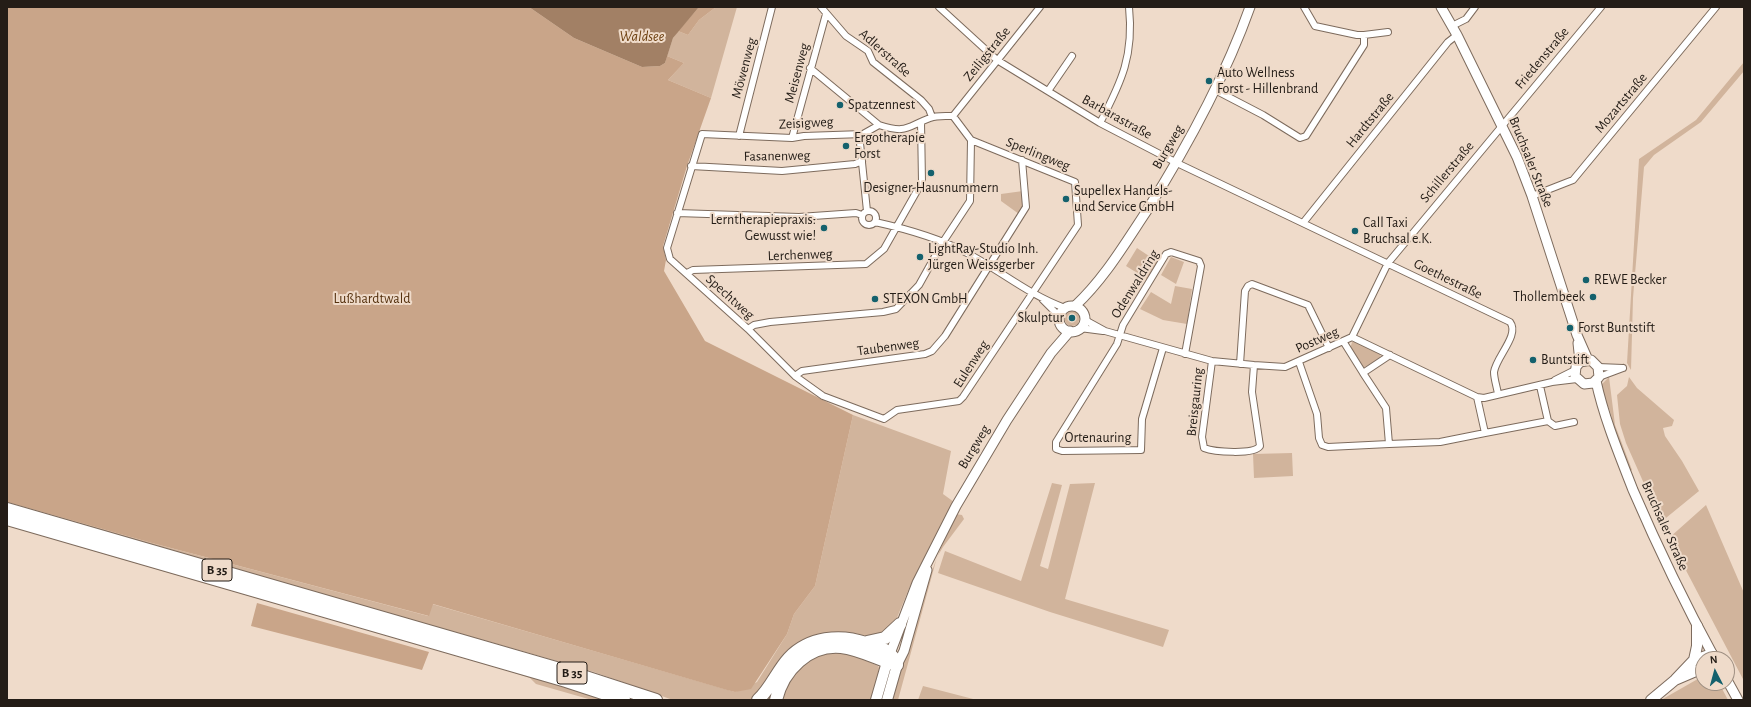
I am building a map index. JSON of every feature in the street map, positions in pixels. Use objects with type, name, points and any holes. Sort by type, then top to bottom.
[{"type":"highway","name":"B 35","points":[[7,509],[570,672],[656,700]]},
{"type":"highway","name":"B 35","points":[[7,520],[566,681],[624,700]]},
{"type":"highway","points":[[866,643],[885,638],[900,624]]},
{"type":"highway","points":[[758,700],[765,693],[790,658],[807,645],[819,640],[840,638],[866,643],[882,648],[891,660]]},
{"type":"highway","points":[[776,700],[784,680],[793,667],[801,659],[823,648],[842,648],[891,660]]},
{"type":"main road","points":[[1651,700],[1675,680],[1694,660],[1697,646],[1697,626]]},
{"type":"main road","points":[[876,700],[891,660]]},
{"type":"main road","points":[[887,700],[891,660]]},
{"type":"main road","points":[[1675,680],[1695,671]]},
{"type":"street","name":"Möwenweg","points":[[739,136],[772,7]]},
{"type":"street","name":"Adlerstraße","points":[[821,7],[846,36],[868,51],[873,62],[921,100],[932,117]]},
{"type":"street","name":"Barbarastraße","points":[[939,7],[997,60],[1100,123],[1176,162]]},
{"type":"street","name":"Zeiligstraße","points":[[952,116],[1040,7]]},
{"type":"street","points":[[1100,123],[1114,96],[1127,64],[1131,27],[1129,7]]},
{"type":"street","name":"Burgweg","points":[[1079,309],[1127,241],[1176,162],[1215,90],[1250,7]]},
{"type":"street","points":[[1304,7],[1315,26],[1357,35],[1388,32]]},
{"type":"street","name":"Bruchsaler Straße","points":[[1441,7],[1457,35],[1502,125],[1532,196],[1584,361]]},
{"type":"street","points":[[1452,26],[1466,19],[1475,7]]},
{"type":"street","name":"Friedenstraße","points":[[1502,125],[1601,7]]},
{"type":"street","name":"Mozartstraße","points":[[1532,196],[1572,180],[1716,7]]},
{"type":"street","name":"Meisenweg","points":[[792,138],[826,14]]},
{"type":"street","points":[[1215,90],[1264,115],[1300,138],[1306,136],[1364,45],[1364,35]]},
{"type":"street","name":"Hardtstraße","points":[[1303,223],[1448,42],[1457,35]]},
{"type":"street","points":[[1048,91],[1072,56]]},
{"type":"street","points":[[748,329],[754,324],[883,312],[896,309],[919,285],[943,242],[970,201],[971,140],[952,116],[932,117],[910,128],[895,130],[880,125],[810,68]]},
{"type":"street","name":"Lerchenweg","points":[[687,273],[693,270],[866,264],[884,249],[922,182],[921,122]]},
{"type":"street","name":"Zeisigweg","points":[[702,134],[792,138],[804,136],[863,134],[880,125]]},
{"type":"street","name":"Schillerstraße","points":[[1352,337],[1388,263],[1502,125]]},
{"type":"street","name":"Spechtweg","points":[[702,134],[667,248],[667,254],[670,259],[748,329],[795,376],[823,396],[884,419]]},
{"type":"street","points":[[863,134],[860,143],[865,213],[862,223],[866,226],[872,225],[875,222],[897,227],[943,242],[968,253],[1032,294],[1065,308],[1079,309],[1083,324],[1070,331],[1042,299]]},
{"type":"street","name":"Sperlingweg","points":[[971,140],[1075,182],[1078,224],[1032,294]]},
{"type":"street","name":"Taubenweg","points":[[795,376],[802,371],[925,354],[932,351],[945,336],[990,267],[1026,207],[1022,160]]},
{"type":"street","name":"Fasanenweg","points":[[691,166],[782,171],[855,164],[862,161]]},
{"type":"street","name":"Goethestraße","points":[[1176,162],[1510,322],[1513,326],[1513,333],[1494,373],[1498,394]]},
{"type":"street","points":[[677,213],[799,217],[874,213],[876,217],[875,222]]},
{"type":"street","name":"Odenwaldring","points":[[1120,335],[1123,325],[1166,254],[1172,252],[1199,261],[1201,266],[1185,354]]},
{"type":"street","points":[[1240,364],[1245,291],[1248,286],[1252,284],[1308,305],[1328,348]]},
{"type":"street","name":"Eulenweg","points":[[884,419],[897,410],[960,401],[1032,294]]},
{"type":"street","name":"Burgweg","points":[[1051,353],[1065,308]]},
{"type":"street","name":"Postweg","points":[[1083,324],[1212,361],[1254,365],[1285,366],[1299,362],[1352,337],[1477,397]]},
{"type":"street","name":"Postweg","points":[[1083,324],[1104,331]]},
{"type":"street","name":"Burgweg","points":[[891,660],[900,624],[917,583],[956,506],[978,468],[1051,353],[1070,331]]},
{"type":"street","name":"Ortenauring","points":[[1120,335],[1117,344],[1056,442],[1055,446],[1059,451],[1142,450],[1142,419],[1163,348]]},
{"type":"street","points":[[1343,341],[1386,408],[1389,444]]},
{"type":"street","points":[[1363,373],[1390,355]]},
{"type":"street","name":"Breisgauring","points":[[1212,361],[1202,437],[1204,448],[1210,451],[1253,452],[1260,446],[1252,392],[1254,365]]},
{"type":"street","points":[[1485,433],[1477,397],[1484,398],[1552,382],[1575,370],[1584,361],[1594,362],[1598,367],[1623,368],[1594,381],[1580,382],[1577,379],[1552,382]]},
{"type":"street","points":[[1299,362],[1317,414],[1319,438],[1322,445],[1328,447],[1440,442],[1548,421]]},
{"type":"street","points":[[1594,381],[1598,367]]},
{"type":"street","points":[[1575,370],[1577,379]]},
{"type":"street","name":"Bruchsaler Straße","points":[[1594,381],[1601,406],[1646,520],[1697,626],[1711,651]]},
{"type":"street","points":[[1540,386],[1548,421],[1555,426],[1574,422]]},
{"type":"street","name":"Burgweg","points":[[891,660],[904,651],[926,579],[929,561]]},
{"type":"street","points":[[1733,691],[1738,700]]},
{"type":"shaded area","points":[[716,7],[737,7],[711,98],[668,80],[684,63],[667,56],[673,38],[678,31],[688,35],[699,20]]},
{"type":"shaded area","points":[[1744,62],[1744,71],[1701,122],[1654,155],[1644,167],[1633,298],[1631,370],[1627,363],[1639,159],[1696,120]]},
{"type":"shaded area","points":[[1023,191],[1024,207],[1019,214],[1001,201],[1001,194]]},
{"type":"shaded area","points":[[1137,248],[1158,262],[1147,279],[1126,266]]},
{"type":"shaded area","points":[[1171,257],[1184,262],[1176,284],[1161,275]]},
{"type":"shaded area","points":[[1175,286],[1192,289],[1187,324],[1163,320],[1140,309],[1151,292],[1171,304]]},
{"type":"shaded area","points":[[1071,311],[1076,312],[1080,317],[1078,324],[1070,326],[1065,321],[1065,315]]},
{"type":"shaded area","points":[[1352,342],[1356,342],[1380,353],[1381,358],[1363,368],[1350,349]]},
{"type":"shaded area","points":[[1609,377],[1615,425],[1632,470],[1630,471],[1613,425],[1610,410],[1600,386]]},
{"type":"shaded area","points":[[1629,377],[1637,388],[1674,420],[1672,426],[1663,428],[1665,436],[1682,461],[1699,491],[1661,522],[1626,443],[1620,424],[1617,395],[1627,386]]},
{"type":"shaded area","points":[[853,415],[951,451],[943,494],[954,502],[923,566],[910,586],[894,625],[873,638],[855,633],[834,633],[751,700],[673,700],[594,672],[543,657],[7,505],[7,502],[152,543],[428,616],[432,604],[735,692],[757,682],[787,634],[794,614],[815,586]]},
{"type":"shaded area","points":[[1292,453],[1293,476],[1254,478],[1253,454]]},
{"type":"shaded area","points":[[1052,483],[1062,485],[1040,566],[1048,569],[1070,484],[1095,483],[1065,599],[1169,630],[1163,647],[1050,612],[938,573],[945,551],[1021,581]]},
{"type":"shaded area","points":[[1706,505],[1744,593],[1744,681],[1735,664],[1735,651],[1728,651],[1669,538]]},
{"type":"shaded area","points":[[956,514],[962,515],[964,519],[938,555]]},
{"type":"shaded area","points":[[77,543],[613,700],[592,700],[536,684],[530,678],[512,672],[76,546]]},
{"type":"shaded area","points":[[936,559],[898,700],[893,700],[920,606]]},
{"type":"shaded area","points":[[825,651],[849,653],[878,666],[880,670],[874,700],[779,700],[796,667]]},
{"type":"shaded area","points":[[1695,681],[1695,691],[1723,691],[1728,700],[1661,700]]},
{"type":"shaded area","points":[[923,686],[977,700],[918,700]]},
{"type":"green space","name":"Lußhardtwald","points":[[7,7],[529,7],[574,38],[642,67],[660,66],[665,63],[667,56],[684,63],[668,80],[711,98],[687,166],[663,246],[666,260],[664,271],[705,341],[853,415],[815,586],[794,614],[787,634],[751,689],[735,692],[727,690],[433,604],[429,616],[152,543],[7,502]]},
{"type":"green space","points":[[699,7],[716,7],[699,20],[688,35],[678,31]]},
{"type":"green space","points":[[257,603],[429,652],[422,670],[251,626]]},
{"type":"water","name":"Waldsee","points":[[529,7],[699,7],[673,38],[665,63],[660,66],[642,67],[574,38]]},
{"type":"place","name":"Auto Wellness Forst - Hillenbrand","points":[[1209,81]]},
{"type":"place","name":"Spatzennest","points":[[840,105]]},
{"type":"place","name":"Ergotherapie Forst","points":[[846,146]]},
{"type":"place","name":"Designer-Hausnummern","points":[[931,173]]},
{"type":"place","name":"Supellex Handels- und Service GmbH","points":[[1066,199]]},
{"type":"place","name":"Lerntherapiepraxis: Gewusst wie!","points":[[824,228]]},
{"type":"place","name":"Call Taxi Bruchsal e.K.","points":[[1355,231]]},
{"type":"place","name":"LightRay-Studio Inh. Jürgen Weissgerber","points":[[920,257]]},
{"type":"place","name":"REWE Becker","points":[[1586,280]]},
{"type":"place","name":"Thollembeek","points":[[1593,297]]},
{"type":"place","name":"STEXON GmbH","points":[[875,299]]},
{"type":"place","name":"Skulptur","points":[[1072,318]]},
{"type":"place","name":"Forst Buntstift","points":[[1570,328]]},
{"type":"place","name":"Buntstift","points":[[1533,360]]}]
